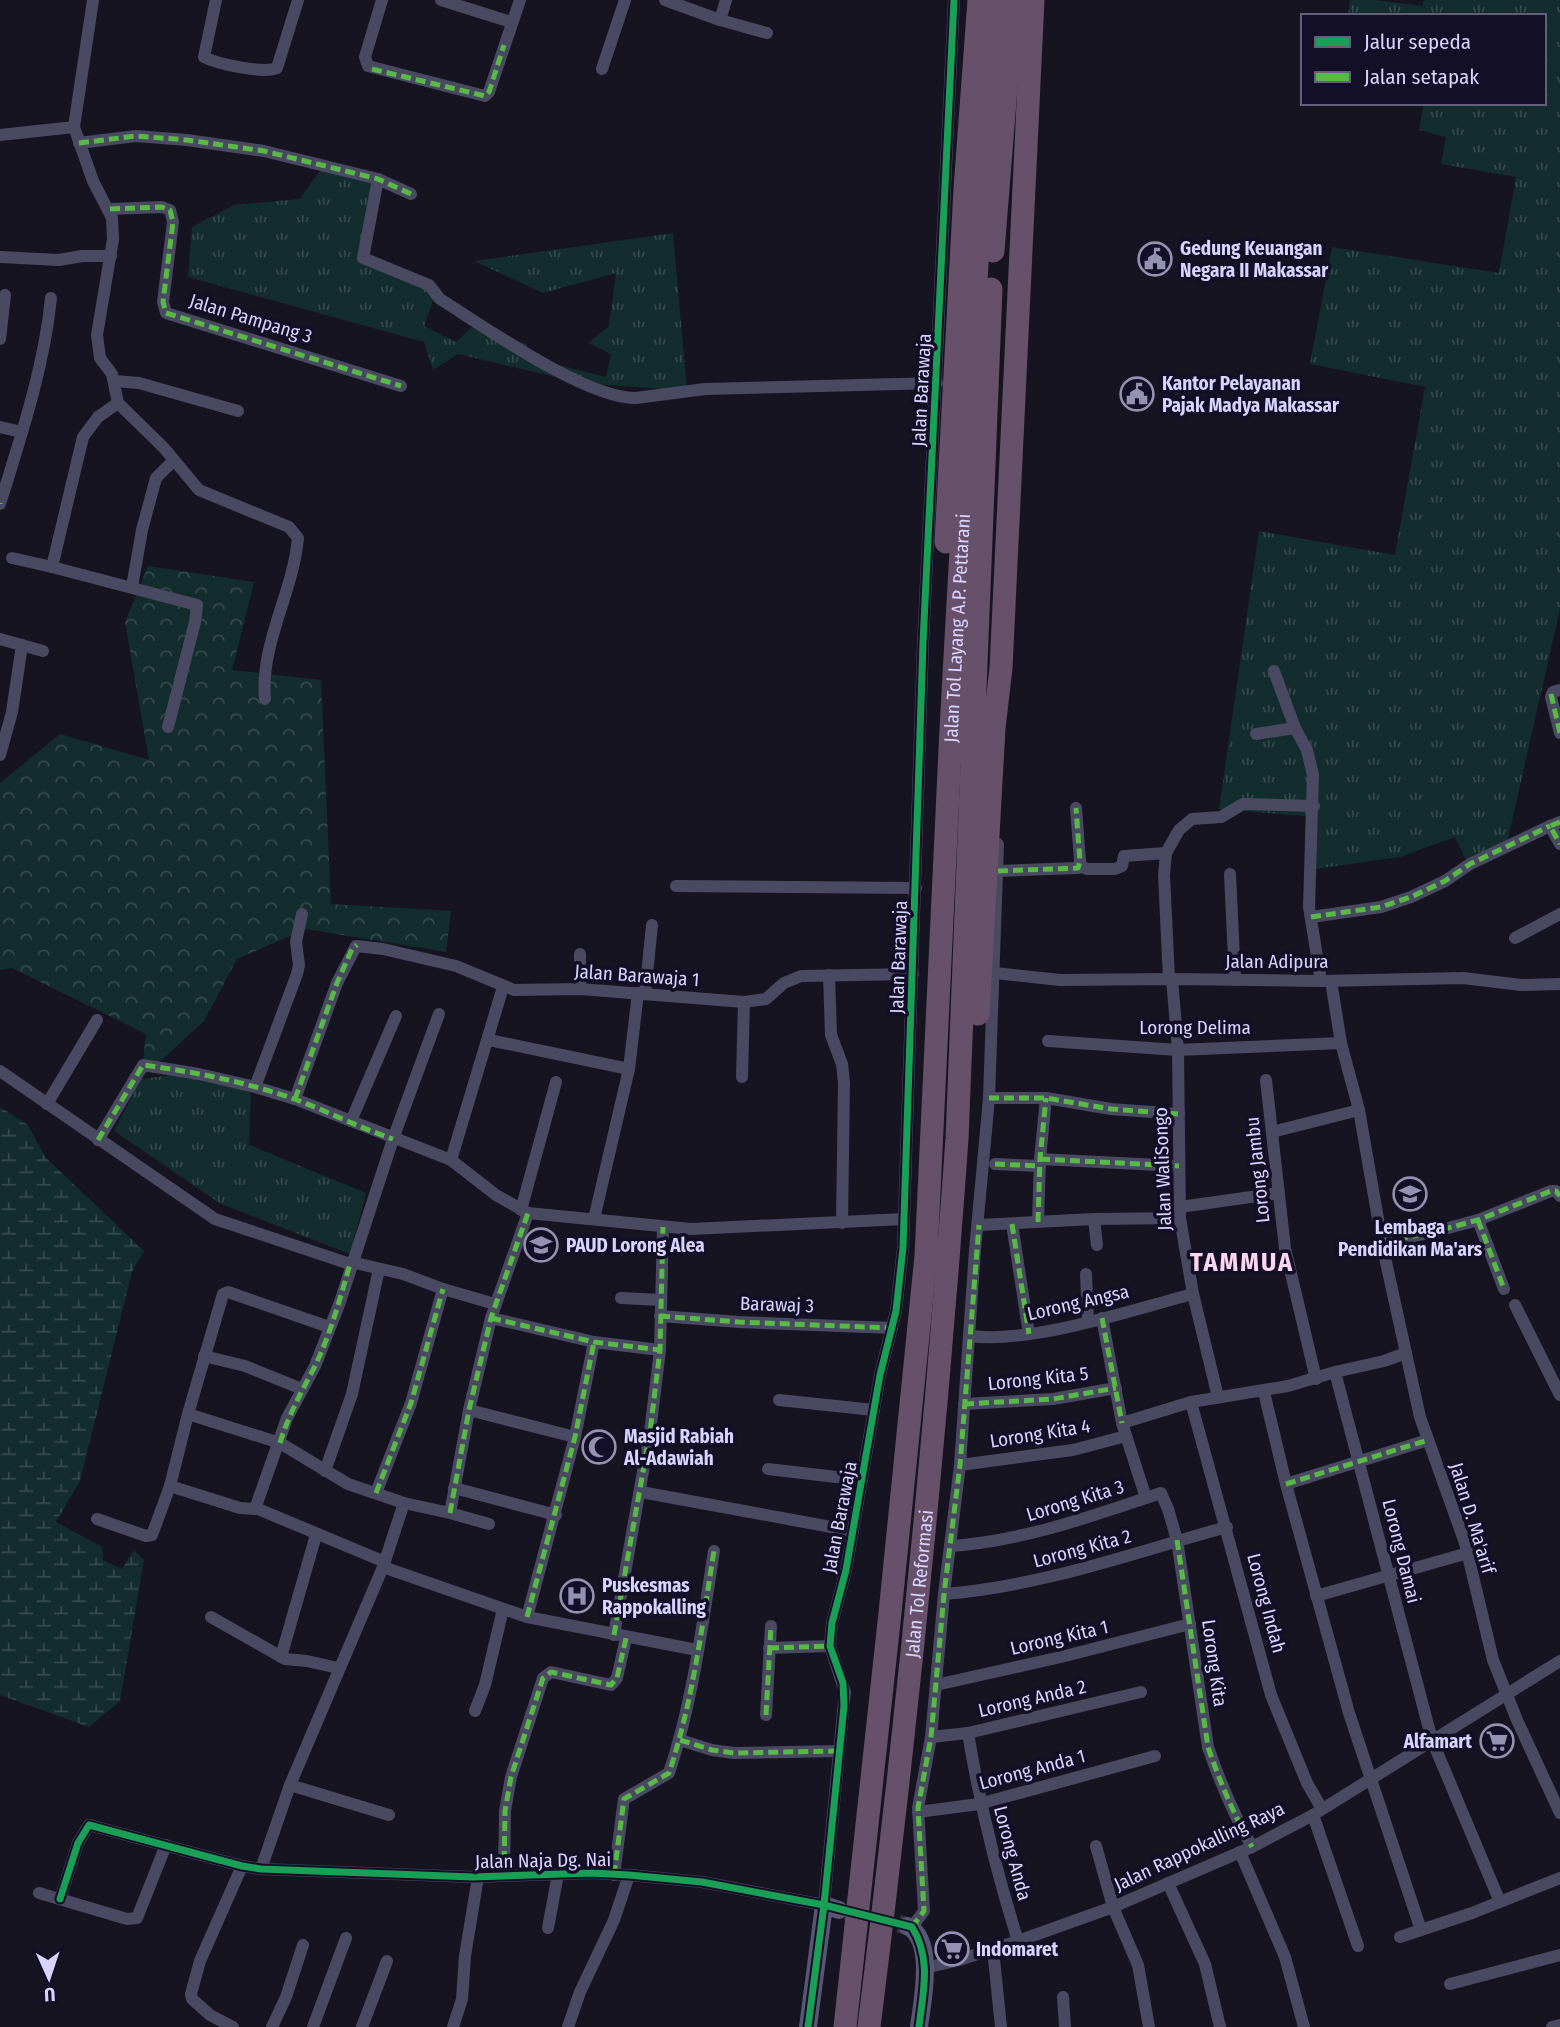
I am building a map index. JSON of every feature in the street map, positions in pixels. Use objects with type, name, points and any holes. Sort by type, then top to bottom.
[{"type":"highway","points":[[934,1087],[934,780],[954,375],[979,0]]},
{"type":"highway","name":"Jalan Tol Layang A.P. Pettarani","points":[[926,1256],[951,729],[980,210],[995,0]]},
{"type":"highway","name":"Jalan Tol Layang A.P. Pettarani","points":[[957,1139],[992,272],[1013,0]]},
{"type":"highway","points":[[947,1280],[969,1129],[994,728],[1002,668],[1033,0]]},
{"type":"highway","name":"Jalan Tol Reformasi","points":[[869,2027],[919,1573],[947,1280],[957,1139]]},
{"type":"highway","name":"Jalan Tol Reformasi","points":[[845,2027],[926,1256]]},
{"type":"street","points":[[93,0],[74,127],[100,196],[110,209],[113,227],[97,345],[100,358],[114,381],[118,403],[174,460],[199,490],[289,527],[298,538],[268,655],[265,699]]},
{"type":"street","points":[[216,0],[204,57],[272,71],[276,68],[298,0]]},
{"type":"street","points":[[383,0],[365,57],[368,66],[479,96],[485,96],[489,92],[520,0]]},
{"type":"street","points":[[441,0],[511,22]]},
{"type":"street","points":[[602,69],[625,0]]},
{"type":"street","points":[[664,0],[767,33]]},
{"type":"street","points":[[720,20],[726,0]]},
{"type":"street","name":"Jalan Barawaja","points":[[832,1908],[839,1751],[845,1692],[830,1647],[832,1623],[846,1570],[880,1375],[892,1328],[900,1280],[904,1219],[923,643],[954,0]]},
{"type":"street","points":[[0,135],[74,127]]},
{"type":"street","points":[[79,143],[136,136],[264,151],[378,179],[411,194]]},
{"type":"street","points":[[378,179],[362,251],[364,259],[429,285],[440,299],[568,377],[613,395],[636,398],[705,389],[937,383]]},
{"type":"street","name":"Jalan Pampang 3","points":[[110,209],[162,207],[171,213],[172,232],[163,295],[166,313],[401,386]]},
{"type":"street","points":[[0,257],[59,260],[82,256],[111,256]]},
{"type":"street","points":[[0,339],[5,295]]},
{"type":"street","points":[[0,503],[47,336],[51,298]]},
{"type":"street","points":[[114,381],[139,383],[238,411]]},
{"type":"street","points":[[52,567],[83,437],[99,417],[118,403]]},
{"type":"street","points":[[0,427],[22,432]]},
{"type":"street","points":[[132,587],[142,530],[156,478],[174,460]]},
{"type":"street","points":[[12,558],[197,605],[168,727]]},
{"type":"street","points":[[0,639],[43,652]]},
{"type":"street","points":[[0,755],[14,701],[22,645]]},
{"type":"street","points":[[919,2027],[925,1968],[923,1948],[909,1927],[924,1911],[918,1812],[931,1737],[944,1594],[960,1465],[989,1098],[995,973],[1002,668]]},
{"type":"street","name":"Jalan D. Ma'arif","points":[[1274,671],[1311,762],[1314,806],[1309,875],[1311,917],[1359,1110],[1413,1389],[1468,1553],[1493,1660],[1560,1812]]},
{"type":"street","points":[[1560,690],[1553,692],[1551,697],[1560,733]]},
{"type":"street","points":[[1256,734],[1295,728]]},
{"type":"street","points":[[1076,808],[1080,864],[1086,869],[1115,869],[1122,866],[1124,856],[1166,853],[1179,830],[1192,819],[1220,817],[1243,804],[1314,806]]},
{"type":"street","points":[[1311,917],[1381,907],[1411,898],[1445,881],[1470,864],[1555,824],[1560,844]]},
{"type":"street","name":"Jalan WaliSongo","points":[[1166,853],[1164,876],[1178,1050],[1180,1212],[1193,1294],[1218,1397]]},
{"type":"street","points":[[998,871],[1075,869],[1080,864]]},
{"type":"street","points":[[1230,874],[1234,980]]},
{"type":"street","points":[[676,886],[916,888]]},
{"type":"street","points":[[255,1087],[298,974],[296,942],[302,914]]},
{"type":"street","points":[[1515,938],[1560,914]]},
{"type":"street","points":[[594,1219],[629,1069],[652,925]]},
{"type":"street","name":"Jalan Barawaja 1","points":[[295,1099],[337,983],[352,949],[357,945],[456,966],[503,987],[532,991],[580,989],[744,1002],[766,999],[794,977],[913,974]]},
{"type":"street","points":[[580,954],[580,989]]},
{"type":"street","name":"Jalan Adipura","points":[[995,973],[1060,981],[1463,978],[1521,985],[1560,984]]},
{"type":"street","points":[[829,975],[831,1035],[842,1064],[844,1083],[842,1223]]},
{"type":"street","points":[[452,1160],[503,987]]},
{"type":"street","points":[[742,1077],[744,1002]]},
{"type":"street","points":[[255,1509],[288,1418],[315,1366],[439,1014]]},
{"type":"street","points":[[351,1121],[396,1016]]},
{"type":"street","points":[[47,1104],[97,1020]]},
{"type":"street","points":[[489,1040],[629,1069]]},
{"type":"street","name":"Lorong Delima","points":[[1048,1041],[1178,1050],[1341,1042]]},
{"type":"street","points":[[98,1140],[143,1065],[200,1074],[295,1099],[452,1160],[496,1195],[525,1211],[663,1227],[715,1229],[904,1219]]},
{"type":"street","points":[[0,1070],[215,1219],[350,1263],[417,1278],[443,1289],[495,1304]]},
{"type":"street","name":"Lorong Jambu","points":[[1266,1080],[1285,1248],[1316,1378]]},
{"type":"street","points":[[450,1513],[469,1410],[491,1318],[525,1211],[556,1082]]},
{"type":"street","points":[[989,1098],[1045,1098],[1111,1110],[1179,1114]]},
{"type":"street","points":[[1038,1222],[1045,1098]]},
{"type":"street","points":[[1272,1132],[1359,1110]]},
{"type":"street","points":[[995,1164],[1180,1166]]},
{"type":"street","points":[[1383,1242],[1478,1220],[1551,1191],[1558,1194]]},
{"type":"street","points":[[979,1225],[1180,1212],[1279,1193]]},
{"type":"street","points":[[1094,1219],[1097,1245]]},
{"type":"street","points":[[1478,1220],[1504,1289]]},
{"type":"street","points":[[1012,1224],[1029,1334]]},
{"type":"street","points":[[504,1876],[505,1811],[511,1777],[543,1678],[551,1672],[611,1685],[617,1678],[620,1637],[660,1350],[663,1227]]},
{"type":"street","points":[[325,1471],[352,1394],[379,1269]]},
{"type":"street","points":[[1086,1274],[1088,1321]]},
{"type":"street","points":[[376,1493],[411,1403],[443,1289]]},
{"type":"street","points":[[97,1519],[146,1536],[152,1535],[170,1486],[204,1356],[225,1293],[329,1328]]},
{"type":"street","name":"Lorong Angsa","points":[[970,1336],[1029,1334],[1193,1294]]},
{"type":"street","points":[[621,1298],[661,1300]]},
{"type":"street","points":[[1515,1305],[1560,1395]]},
{"type":"street","name":"Barawaj 3","points":[[660,1316],[892,1328]]},
{"type":"street","points":[[491,1318],[594,1342],[660,1350]]},
{"type":"street","name":"Lorong Kita 3","points":[[950,1546],[1028,1536],[1076,1523],[1146,1498],[1124,1429],[1102,1318]]},
{"type":"street","points":[[527,1618],[575,1437],[594,1342]]},
{"type":"street","name":"Lorong Kita 4","points":[[960,1465],[1073,1450],[1191,1402],[1264,1392],[1406,1353]]},
{"type":"street","points":[[204,1356],[245,1366],[302,1389]]},
{"type":"street","name":"Lorong Damai","points":[[1335,1372],[1432,1740],[1500,1902]]},
{"type":"street","name":"Lorong Kita 5","points":[[964,1404],[1053,1399],[1116,1388]]},
{"type":"street","points":[[1264,1392],[1286,1484],[1349,1713],[1421,1930]]},
{"type":"street","points":[[779,1400],[874,1410]]},
{"type":"street","name":"Lorong Indah","points":[[1191,1402],[1271,1695],[1307,1783],[1358,1946]]},
{"type":"street","points":[[469,1410],[575,1437]]},
{"type":"street","points":[[188,1414],[280,1443],[348,1484],[404,1503],[489,1524]]},
{"type":"street","points":[[1286,1484],[1428,1440]]},
{"type":"street","points":[[768,1469],[862,1480]]},
{"type":"street","points":[[170,1486],[240,1508],[255,1509],[384,1565],[527,1618],[697,1650]]},
{"type":"street","points":[[454,1488],[556,1515]]},
{"type":"street","points":[[641,1492],[853,1531]]},
{"type":"street","name":"Lorong Kita","points":[[1146,1498],[1161,1493],[1168,1509],[1177,1541],[1208,1748],[1285,1957],[1304,2027]]},
{"type":"street","points":[[261,1869],[290,1785],[384,1565],[404,1503]]},
{"type":"street","name":"Lorong Kita 2","points":[[944,1594],[989,1590],[1053,1577],[1110,1563],[1227,1527]]},
{"type":"street","points":[[281,1657],[317,1535]]},
{"type":"street","points":[[614,1875],[624,1799],[670,1773],[688,1711],[714,1551]]},
{"type":"street","points":[[1316,1596],[1468,1553]]},
{"type":"street","points":[[475,1711],[485,1685],[503,1609]]},
{"type":"street","points":[[211,1617],[281,1657],[338,1668]]},
{"type":"street","name":"Lorong Kita 1","points":[[936,1685],[1190,1625]]},
{"type":"street","points":[[766,1715],[771,1626]]},
{"type":"street","points":[[769,1648],[830,1647]]},
{"type":"street","name":"Jalan Rappokalling Raya","points":[[925,1968],[1018,1941],[1113,1907],[1246,1849],[1317,1812],[1560,1661]]},
{"type":"street","name":"Lorong Anda 2","points":[[931,1737],[968,1732],[1141,1692]]},
{"type":"street","name":"Lorong Anda","points":[[968,1732],[979,1804],[995,1869],[1018,1941]]},
{"type":"street","points":[[680,1740],[712,1750],[734,1753],[839,1751]]},
{"type":"street","name":"Lorong Anda 1","points":[[918,1812],[979,1804],[1155,1756]]},
{"type":"street","points":[[290,1785],[389,1815]]},
{"type":"street","name":"Jalan Naja Dg. Nai","points":[[60,1899],[78,1843],[88,1825],[261,1869],[478,1877],[629,1875],[702,1882],[832,1908]]},
{"type":"street","points":[[40,1892],[127,1919],[137,1918],[166,1846]]},
{"type":"street","points":[[1096,1846],[1113,1907],[1138,1965],[1149,2027]]},
{"type":"street","points":[[233,2027],[210,2015],[192,2000],[191,1994],[200,1961],[242,1866]]},
{"type":"street","points":[[548,1928],[558,1874]]},
{"type":"street","points":[[569,2027],[580,1992],[614,1920],[629,1875]]},
{"type":"street","points":[[453,2027],[462,1999],[478,1877]]},
{"type":"street","points":[[1400,1937],[1560,1878]]},
{"type":"street","points":[[1168,1883],[1205,1964],[1220,2027]]},
{"type":"street","points":[[808,2027],[832,1908]]},
{"type":"street","points":[[313,2027],[346,1938]]},
{"type":"street","points":[[272,2027],[286,1997],[303,1945]]},
{"type":"street","points":[[993,1949],[1001,2027]]},
{"type":"street","points":[[1450,1984],[1560,1955]]},
{"type":"street","points":[[362,2027],[387,1961]]},
{"type":"street","points":[[1063,1997],[1065,2027]]},
{"type":"street","points":[[201,2027],[210,2015]]},
{"type":"street","points":[[1552,2027],[1560,2025]]},
{"type":"green space","points":[[1350,0],[1376,0],[1422,6],[1424,0],[1560,0],[1560,609],[1507,843],[1469,866],[1455,837],[1400,857],[1315,869],[1315,817],[1219,809],[1259,531],[1395,555],[1425,387],[1310,364],[1332,247],[1499,273],[1516,177],[1441,164],[1446,137],[1419,130],[1424,105],[1546,105],[1546,14],[1348,14]]},
{"type":"green space","points":[[321,169],[377,181],[369,258],[436,292],[424,326],[456,342],[472,327],[527,344],[528,357],[606,377],[611,354],[588,343],[609,326],[616,273],[543,293],[474,261],[673,233],[687,391],[581,383],[458,354],[433,370],[424,342],[188,277],[192,227],[234,205],[300,199]]},
{"type":"green space","points":[[148,566],[254,582],[232,670],[321,680],[331,904],[451,911],[446,952],[306,929],[237,959],[204,1021],[141,1079],[146,1034],[12,968],[0,970],[0,783],[60,734],[149,760],[125,622]]},
{"type":"green space","points":[[203,1071],[251,1091],[249,1145],[366,1193],[350,1254],[221,1204],[114,1131],[141,1079]]},
{"type":"green space","points":[[0,1107],[28,1125],[45,1157],[144,1251],[132,1272],[80,1481],[56,1522],[102,1547],[103,1560],[122,1569],[134,1550],[144,1560],[120,1701],[89,1727],[0,1695]]},
{"type":"tunnel","points":[[846,1912],[907,1926]]},
{"type":"marked path","points":[[372,69],[485,96],[489,92],[504,45]]},
{"type":"marked path","points":[[79,143],[136,136],[264,151],[378,179],[411,194]]},
{"type":"marked path","points":[[110,209],[162,207],[170,210],[173,222],[163,302],[166,313],[401,386]]},
{"type":"marked path","points":[[1551,694],[1560,733]]},
{"type":"marked path","points":[[998,871],[1078,868],[1080,861],[1076,808]]},
{"type":"marked path","points":[[1560,822],[1550,826],[1560,844]]},
{"type":"marked path","points":[[1311,917],[1381,907],[1411,897],[1445,881],[1470,864],[1550,826]]},
{"type":"marked path","points":[[295,1099],[337,983],[352,949],[357,945]]},
{"type":"marked path","points":[[98,1140],[143,1065],[201,1074],[259,1088],[297,1100],[393,1139]]},
{"type":"marked path","points":[[989,1098],[1046,1098],[1111,1109],[1179,1114]]},
{"type":"marked path","points":[[1038,1222],[1046,1098]]},
{"type":"marked path","points":[[1040,1159],[1179,1166]]},
{"type":"marked path","points":[[995,1164],[1040,1166]]},
{"type":"marked path","points":[[1383,1242],[1478,1220],[1551,1191],[1556,1191],[1560,1196]]},
{"type":"marked path","points":[[450,1513],[469,1410],[491,1318],[528,1213]]},
{"type":"marked path","points":[[1478,1220],[1504,1289]]},
{"type":"marked path","points":[[1012,1224],[1029,1334]]},
{"type":"marked path","points":[[912,1927],[924,1911],[918,1808],[931,1737],[944,1594],[960,1465],[979,1225]]},
{"type":"marked path","points":[[614,1635],[650,1432],[660,1350],[663,1227]]},
{"type":"marked path","points":[[280,1443],[325,1343],[350,1264]]},
{"type":"marked path","points":[[376,1493],[411,1403],[443,1289]]},
{"type":"marked path","points":[[660,1316],[892,1328]]},
{"type":"marked path","points":[[491,1318],[594,1342],[660,1350]]},
{"type":"marked path","points":[[1102,1318],[1122,1423]]},
{"type":"marked path","points":[[527,1617],[575,1437],[594,1342]]},
{"type":"marked path","points":[[964,1404],[1053,1399],[1116,1388]]},
{"type":"marked path","points":[[1286,1484],[1428,1440]]},
{"type":"marked path","points":[[1177,1540],[1208,1747],[1217,1773],[1252,1847]]},
{"type":"marked path","points":[[614,1875],[624,1799],[669,1773],[691,1691],[714,1551]]},
{"type":"marked path","points":[[766,1715],[771,1626]]},
{"type":"marked path","points":[[504,1876],[505,1811],[511,1777],[543,1678],[551,1672],[611,1685],[617,1678],[626,1638]]},
{"type":"marked path","points":[[769,1648],[830,1646]]},
{"type":"marked path","points":[[680,1740],[712,1750],[734,1753],[839,1751]]},
{"type":"cycle path","points":[[808,2027],[824,1905],[844,1706],[843,1683],[830,1646],[832,1623],[846,1570],[880,1375],[896,1311],[903,1248],[923,643],[954,0]]},
{"type":"cycle path","points":[[60,1899],[78,1843],[89,1825],[261,1869],[473,1877],[592,1873],[702,1882],[824,1905],[912,1927],[922,1951],[925,1976],[919,2027]]},
{"type":"place","name":"Gedung Keuangan Negara II Makassar","points":[[1155,259]]},
{"type":"place","name":"Kantor Pelayanan Pajak Madya Makassar","points":[[1137,394]]},
{"type":"place","name":"Lembaga Pendidikan Ma'ars","points":[[1410,1194]]},
{"type":"place","name":"PAUD Lorong Alea","points":[[541,1245]]},
{"type":"place","name":"Masjid Rabiah Al-Adawiah","points":[[599,1447]]},
{"type":"place","name":"Puskesmas Rappokalling","points":[[577,1596]]},
{"type":"place","name":"Alfamart","points":[[1497,1741]]},
{"type":"place","name":"Indomaret","points":[[952,1949]]},
{"type":"district","name":"TAMMUA","points":[[1242,1262]]}]
